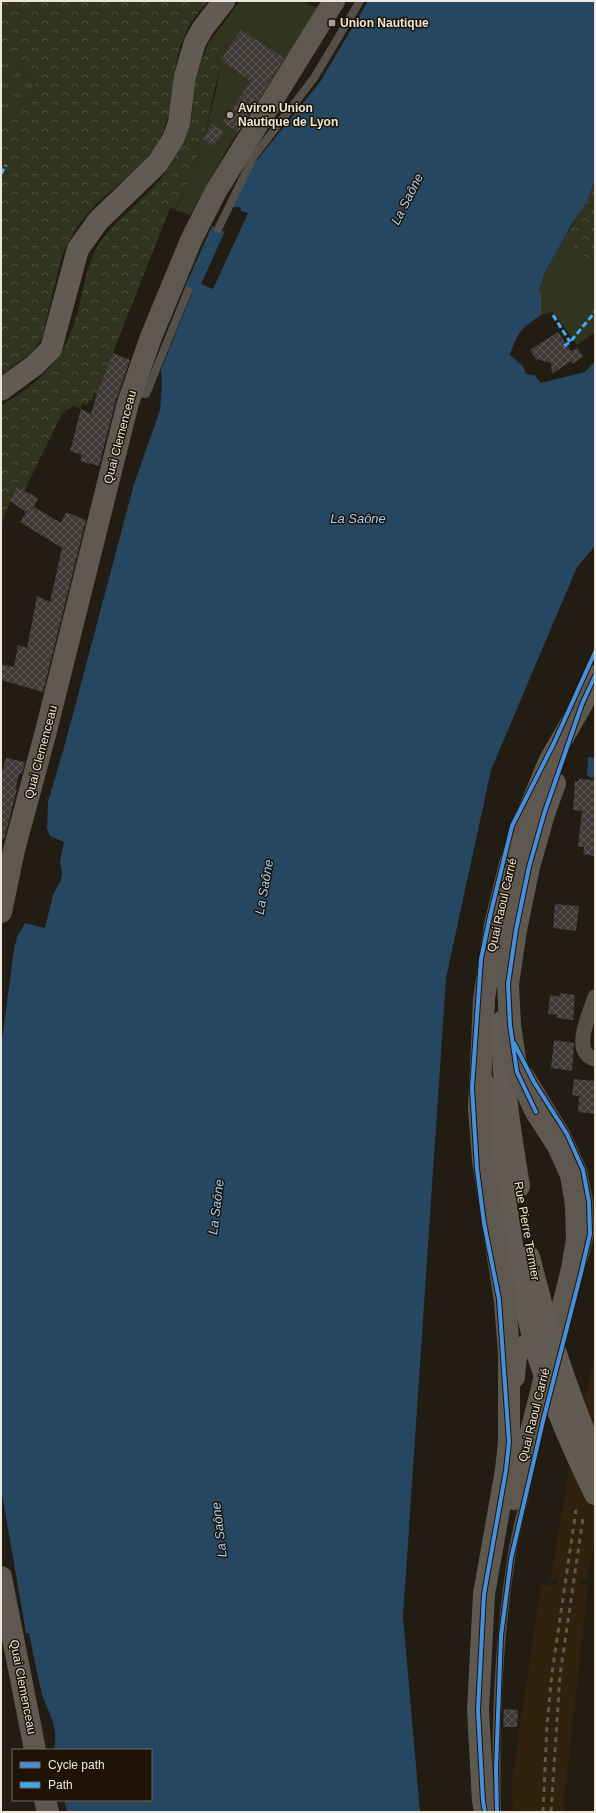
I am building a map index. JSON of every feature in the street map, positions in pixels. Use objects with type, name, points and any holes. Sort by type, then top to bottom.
[{"type":"main road","name":"Quai Clemenceau","points":[[1,912],[8,851],[45,735],[131,393],[151,337],[192,238],[216,191],[248,152],[334,1]]},
{"type":"main road","name":"Quai Raoul Carrié","points":[[485,1812],[483,1801],[478,1710],[484,1594],[506,1470],[509,1442],[509,1354],[505,1301],[483,1160],[479,1109],[480,1060],[484,999],[495,925],[510,864],[527,815],[549,762],[582,704],[595,676]]},
{"type":"main road","name":"Quai Raoul Carrié","points":[[490,1812],[489,1667],[493,1614],[501,1560],[572,1269],[577,1239],[576,1205],[571,1175],[558,1146],[536,1112],[517,1072],[514,1043],[510,1025],[508,984],[516,930],[544,814],[582,704]]},
{"type":"main road","name":"Quai Clemenceau","points":[[1,1577],[35,1749]]},
{"type":"main road","points":[[45,1801],[48,1812]]},
{"type":"street","points":[[1,390],[35,365],[51,349],[78,249],[98,221],[158,163],[173,139],[179,122],[185,76],[195,42],[203,28],[224,1]]},
{"type":"street","name":"Rue Pierre Termier","points":[[508,984],[502,1046],[507,1110],[530,1258],[546,1322],[562,1373],[582,1428],[595,1458]]},
{"type":"street","points":[[595,997],[581,1041],[584,1052],[595,1059]]},
{"type":"street","name":"Rue Pierre Termier","points":[[480,1060],[499,1160],[514,1257],[534,1342],[558,1410],[578,1460],[595,1494]]},
{"type":"street","points":[[507,1110],[522,1106],[536,1112]]},
{"type":"street","name":"Rue Pierre Termier","points":[[499,1160],[498,1123],[507,1110]]},
{"type":"street","points":[[509,1442],[516,1354],[523,1346],[534,1342]]},
{"type":"street","name":"Rue Pierre Termier","points":[[534,1342],[542,1344],[562,1373]]},
{"type":"lane","points":[[218,229],[248,152],[312,80],[360,1]]},
{"type":"lane","points":[[131,393],[146,394],[188,291]]},
{"type":"lane","name":"Quai Raoul Carrié","points":[[497,1812],[496,1768],[501,1636],[511,1559],[544,1417],[590,1234],[590,1202],[583,1170],[567,1134],[534,1082],[514,1043]]},
{"type":"shaded area","points":[[595,1354],[595,1540],[587,1579],[581,1579],[581,1584],[588,1584],[563,1812],[513,1812],[512,1779],[541,1585],[558,1585],[558,1580],[550,1580],[571,1462]]},
{"type":"green space","points":[[1,1],[208,1],[191,22],[181,44],[176,64],[169,114],[161,137],[149,158],[97,203],[78,225],[62,255],[42,338],[31,353],[1,375],[1,120],[40,90],[1,45]]},
{"type":"green space","name":"Aviron Union Nautique de Lyon","points":[[240,1],[302,1],[318,8],[291,53],[229,146],[190,215],[175,210],[193,175],[200,143],[205,134],[216,91],[220,65],[218,58],[220,48],[208,44]]},
{"type":"green space","points":[[208,44],[221,48],[218,58],[220,65],[205,134],[200,143],[193,175],[175,209],[170,208],[97,393],[94,393],[92,401],[89,400],[88,405],[82,404],[81,409],[73,405],[62,414],[24,491],[17,488],[10,501],[1,526],[1,406],[30,386],[52,366],[68,340],[74,325],[87,272],[95,251],[111,228],[152,189],[173,161],[183,142],[188,128],[193,110],[195,81]]},
{"type":"green space","points":[[1,45],[40,90],[1,120]]},
{"type":"green space","points":[[595,179],[594,264],[575,249],[565,236],[588,200]]},
{"type":"green space","points":[[565,236],[575,249],[595,264],[595,332],[577,345],[553,312],[541,315],[541,293],[538,290],[542,283],[543,276]]},
{"type":"water","name":"La Saône","points":[[368,1],[595,1],[595,179],[588,200],[570,227],[543,276],[542,283],[538,290],[541,293],[541,315],[521,331],[515,341],[510,355],[523,366],[526,374],[534,375],[541,383],[585,372],[595,361],[595,546],[577,567],[491,770],[446,978],[403,1617],[420,1812],[67,1812],[64,1801],[152,1801],[152,1749],[54,1749],[54,1728],[42,1694],[29,1633],[26,1633],[1,1488],[1,1048],[14,949],[17,937],[25,923],[45,928],[53,895],[61,880],[62,873],[60,861],[64,842],[50,836],[47,829],[48,802],[65,744],[134,484],[160,410],[162,384],[161,370],[192,293],[184,289],[212,226],[225,232],[236,208],[233,206],[254,164],[320,82]]},
{"type":"water","points":[[588,757],[595,758],[595,776],[591,778],[587,775]]},
{"type":"pier","points":[[236,207],[240,207],[241,211],[248,213],[213,289],[201,284]]},
{"type":"building","points":[[241,30],[284,58],[238,132],[223,122],[251,81],[221,60]]},
{"type":"building","points":[[212,124],[224,132],[213,146],[203,139]]},
{"type":"building","points":[[558,332],[571,351],[577,348],[583,356],[573,364],[571,361],[552,374],[551,363],[536,359],[530,350]]},
{"type":"building","points":[[113,353],[130,360],[116,400],[99,466],[80,461],[82,455],[70,451],[81,409],[91,414],[97,393]]},
{"type":"building","points":[[17,487],[38,498],[34,507],[61,523],[66,512],[86,520],[43,692],[1,680],[1,664],[14,667],[18,645],[27,648],[37,596],[50,602],[62,548],[20,522],[26,512],[10,501]]},
{"type":"building","points":[[6,758],[25,762],[22,773],[19,774],[16,787],[17,789],[4,840],[1,839],[1,776]]},
{"type":"building","points":[[579,779],[595,780],[595,856],[583,854],[584,847],[578,847],[582,811],[573,810],[575,781],[579,781]]},
{"type":"building","points":[[555,904],[579,906],[576,931],[553,928]]},
{"type":"building","points":[[560,993],[575,995],[573,1020],[557,1018],[557,1015],[548,1014],[550,995],[559,997]]},
{"type":"building","points":[[554,1040],[574,1043],[572,1071],[551,1068]]},
{"type":"building","points":[[574,1079],[595,1081],[595,1114],[578,1112],[579,1096],[572,1095]]},
{"type":"building","points":[[504,1709],[518,1710],[517,1727],[503,1727]]},
{"type":"railway","points":[[543,1812],[547,1724],[552,1673],[576,1510]]},
{"type":"railway","points":[[551,1812],[560,1675],[583,1518]]},
{"type":"marked path","points":[[1,174],[6,165]]},
{"type":"marked path","points":[[564,346],[570,342],[595,312]]},
{"type":"marked path","points":[[553,315],[570,342]]},
{"type":"cycle path","points":[[485,1812],[483,1801],[478,1710],[484,1594],[506,1470],[509,1442],[499,1299],[484,1223],[477,1169],[472,1088],[481,959],[512,826],[554,743],[595,652]]},
{"type":"cycle path","points":[[536,1112],[517,1072],[510,1025],[508,984],[516,930],[529,867],[544,814],[582,704],[595,676]]},
{"type":"cycle path","points":[[497,1812],[496,1769],[501,1636],[511,1559],[544,1417],[590,1234],[589,1202],[583,1170],[567,1134],[534,1082],[514,1043]]},
{"type":"place","name":"Union Nautique","points":[[332,23]]},
{"type":"place","name":"Aviron Union Nautique de Lyon","points":[[230,115]]}]
